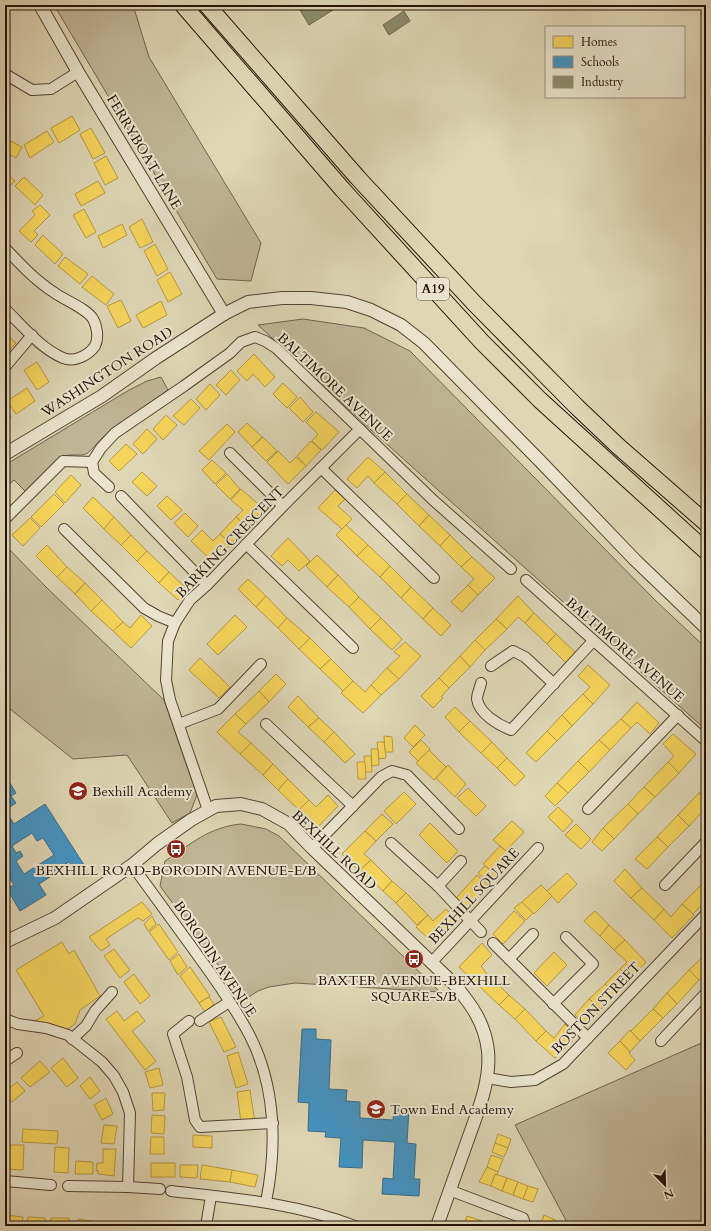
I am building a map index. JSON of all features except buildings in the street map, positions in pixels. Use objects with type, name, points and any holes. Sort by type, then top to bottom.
[{"type":"highway","name":"A19","points":[[183,5],[343,190],[482,342],[540,400],[706,550]]},
{"type":"highway","name":"A19","points":[[207,5],[358,178],[469,298],[533,364],[618,446],[706,523]]},
{"type":"highway","points":[[618,446],[706,515]]},
{"type":"highway","points":[[664,513],[706,558]]},
{"type":"street","name":"FERRYBOAT LANE","points":[[40,5],[78,72],[224,314]]},
{"type":"street","points":[[5,74],[32,90],[51,89],[78,72]]},
{"type":"street","points":[[5,248],[29,273],[55,293],[92,317],[97,335],[95,345],[89,353],[79,358],[64,359],[43,346],[5,309]]},
{"type":"street","name":"WASHINGTON ROAD","points":[[5,454],[102,396],[156,358],[224,314],[248,302],[282,298],[311,298],[347,302],[371,310],[401,325],[424,343],[635,560],[706,628]]},
{"type":"street","points":[[5,367],[32,335]]},
{"type":"street","name":"BALTIMORE AVENUE","points":[[92,462],[101,448],[115,433],[230,353],[241,342],[255,337],[276,348],[433,500],[511,569]]},
{"type":"street","name":"BARKING CRESCENT","points":[[208,810],[170,700],[166,680],[168,641],[175,623],[190,600],[207,585],[360,429]]},
{"type":"street","points":[[230,452],[283,506]]},
{"type":"street","points":[[5,519],[63,461],[92,462],[94,473],[109,487]]},
{"type":"street","points":[[321,468],[434,578]]},
{"type":"street","points":[[121,496],[207,585]]},
{"type":"street","points":[[64,529],[144,608],[175,623]]},
{"type":"street","points":[[246,544],[353,648]]},
{"type":"street","name":"BALTIMORE AVENUE","points":[[526,580],[706,741]]},
{"type":"street","points":[[481,683],[477,699],[482,711],[499,725],[511,730],[593,641]]},
{"type":"street","points":[[491,666],[513,651],[526,657],[554,684]]},
{"type":"street","points":[[179,724],[218,709],[261,664]]},
{"type":"street","points":[[588,809],[678,715]]},
{"type":"street","points":[[266,724],[353,806]]},
{"type":"street","points":[[312,848],[381,777],[392,771],[407,775],[460,829]]},
{"type":"street","name":"BEXHILL ROAD","points":[[5,941],[55,918],[132,864],[190,820],[216,806],[241,804],[262,809],[289,824],[430,963],[454,984],[472,1006],[482,1028],[488,1051],[487,1078],[481,1102],[437,1226]]},
{"type":"street","points":[[665,885],[706,842]]},
{"type":"street","points":[[391,843],[438,886],[481,932]]},
{"type":"street","name":"BEXHILL SQUARE","points":[[430,963],[538,848]]},
{"type":"street","points":[[438,886],[461,861]]},
{"type":"street","name":"BORODIN AVENUE","points":[[132,864],[220,987],[250,1037],[262,1067],[270,1097],[273,1123],[272,1157],[266,1202]]},
{"type":"street","name":"BOSTON STREET","points":[[487,1078],[511,1082],[536,1080],[563,1064],[704,920]]},
{"type":"street","points":[[509,959],[533,934]]},
{"type":"street","points":[[553,1004],[593,964],[566,937]]},
{"type":"street","points":[[493,943],[588,1038]]},
{"type":"street","points":[[72,1039],[86,1026],[95,1011],[112,992]]},
{"type":"street","points":[[662,1041],[706,993]]},
{"type":"street","points":[[200,1021],[229,1002]]},
{"type":"street","points":[[5,1020],[18,1024],[46,1028],[68,1035],[102,1062],[114,1076],[124,1092],[130,1113],[128,1187]]},
{"type":"street","points":[[189,1021],[173,1034],[187,1077],[195,1120],[200,1127],[273,1123]]},
{"type":"street","points":[[5,1062],[17,1054]]},
{"type":"street","points":[[5,1181],[51,1185]]},
{"type":"street","points":[[68,1186],[160,1189]]},
{"type":"street","points":[[449,1190],[523,1218],[526,1226]]},
{"type":"street","points":[[171,1191],[266,1202],[304,1210],[355,1226]]},
{"type":"street","points":[[206,1226],[211,1196]]},
{"type":"shaded area","points":[[54,5],[133,5],[149,57],[261,243],[251,281],[217,279]]},
{"type":"shaded area","points":[[303,319],[364,328],[410,351],[655,600],[706,648],[706,730],[371,430],[258,325]]},
{"type":"shaded area","points":[[161,377],[168,390],[119,424],[104,436],[88,453],[83,455],[69,455],[60,458],[25,491],[14,480],[5,488],[5,465],[129,390],[147,381]]},
{"type":"shaded area","points":[[5,545],[48,589],[164,700],[197,795],[190,813],[172,823],[127,755],[73,759],[5,705]]},
{"type":"shaded area","points":[[241,824],[266,829],[279,836],[440,992],[295,983],[269,987],[258,991],[244,1000],[160,886],[165,861],[201,837],[219,829]]},
{"type":"shaded area","points":[[706,1041],[706,1226],[569,1226],[515,1125]]},
{"type":"place","name":"Bexhill Academy","points":[[78,791]]},
{"type":"place","name":"BEXHILL ROAD-BORODIN AVENUE-E/B","points":[[176,849]]},
{"type":"place","name":"BAXTER AVENUE-BEXHILL SQUARE-S/B","points":[[414,959]]},
{"type":"place","name":"Town End Academy","points":[[376,1109]]}]
